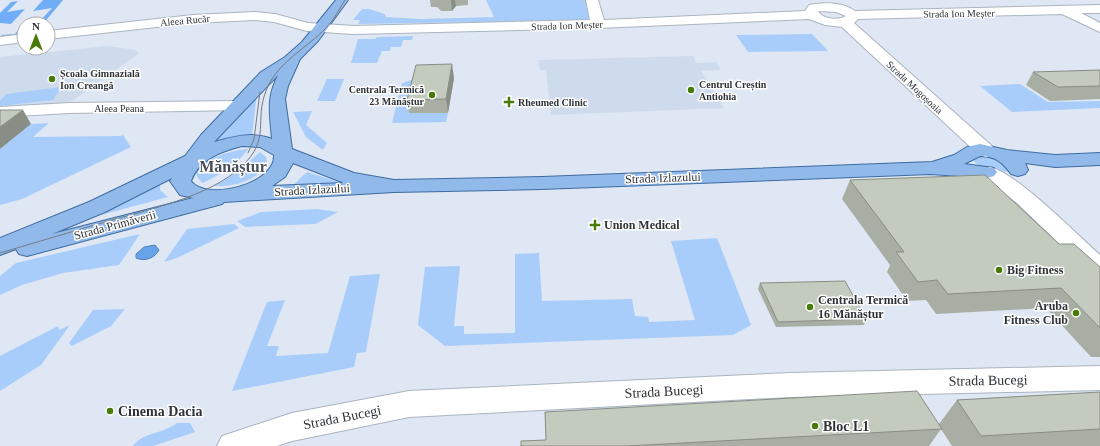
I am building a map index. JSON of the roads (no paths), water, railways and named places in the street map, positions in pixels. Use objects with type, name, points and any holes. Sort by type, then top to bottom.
[{"type":"main road","name":"Strada Primăverii","points":[[0,254],[44,244],[230,195],[253,188],[271,179],[282,167],[284,156],[282,152],[277,99],[280,86],[293,59],[322,29],[342,0]]},
{"type":"main road","name":"Strada Primăverii","points":[[230,195],[202,196],[185,188],[182,184],[181,175],[207,138],[237,106],[278,66],[293,59]]},
{"type":"main road","name":"Strada Primăverii","points":[[0,247],[97,207],[216,147],[245,141],[268,143],[282,152]]},
{"type":"main road","name":"Strada Izlazului","points":[[282,152],[350,178],[394,186]]},
{"type":"main road","name":"Strada Izlazului","points":[[986,154],[970,162],[989,172]]},
{"type":"main road","name":"Strada Izlazului","points":[[931,168],[986,154],[1055,161],[1100,160]]},
{"type":"main road","points":[[986,154],[1014,162],[1016,171]]},
{"type":"main road","name":"Strada Izlazului","points":[[230,195],[394,186],[931,168],[989,172],[1005,175],[1055,161]]},
{"type":"street","points":[[592,0],[598,24]]},
{"type":"street","points":[[812,15],[810,13],[812,10],[821,3],[843,10],[848,18]]},
{"type":"street","name":"Strada Ion Meșter","points":[[322,29],[598,24],[812,15],[825,21],[848,18],[1100,9]]},
{"type":"street","name":"Strada Ion Meșter","points":[[1066,10],[1100,28]]},
{"type":"street","name":"Aleea Rucăr","points":[[56,34],[193,19],[255,16],[275,18],[307,27],[322,29]]},
{"type":"street","name":"Strada Mogoșoaia","points":[[848,18],[986,154]]},
{"type":"street","points":[[0,41],[16,39]]},
{"type":"street","name":"Aleea Peana","points":[[0,112],[69,108],[237,106]]},
{"type":"street","points":[[1016,171],[1024,198]]},
{"type":"street","points":[[989,172],[1024,198],[1100,269]]},
{"type":"street","name":"Strada Bucegi","points":[[233,446],[292,427],[409,404],[790,385],[1100,378]]},
{"type":"tram line","points":[[0,253],[177,201],[213,186],[229,177],[242,166],[251,156],[256,147],[259,138],[263,102],[271,81],[284,64],[326,28],[345,0]]},
{"type":"tram line","points":[[248,153],[254,139],[260,92]]},
{"type":"place","name":"Școala Gimnazială Ion Creangă","points":[[52,79]]},
{"type":"place","name":"Centrul Creștin Antiohia","points":[[691,90]]},
{"type":"place","name":"Centrala Termică 23 Mănăștur","points":[[432,95]]},
{"type":"place","name":"Rheumed Clinic","points":[[509,102]]},
{"type":"place","name":"Union Medical","points":[[595,225]]},
{"type":"place","name":"Big Fitness","points":[[999,270]]},
{"type":"place","name":"Centrala Termică 16 Mănăștur","points":[[810,307]]},
{"type":"place","name":"Aruba Fitness Club","points":[[1076,313]]},
{"type":"place","name":"Cinema Dacia","points":[[110,411]]},
{"type":"place","name":"Bloc L1","points":[[815,426]]},
{"type":"district","name":"Mănăștur","points":[[233,166]]}]
